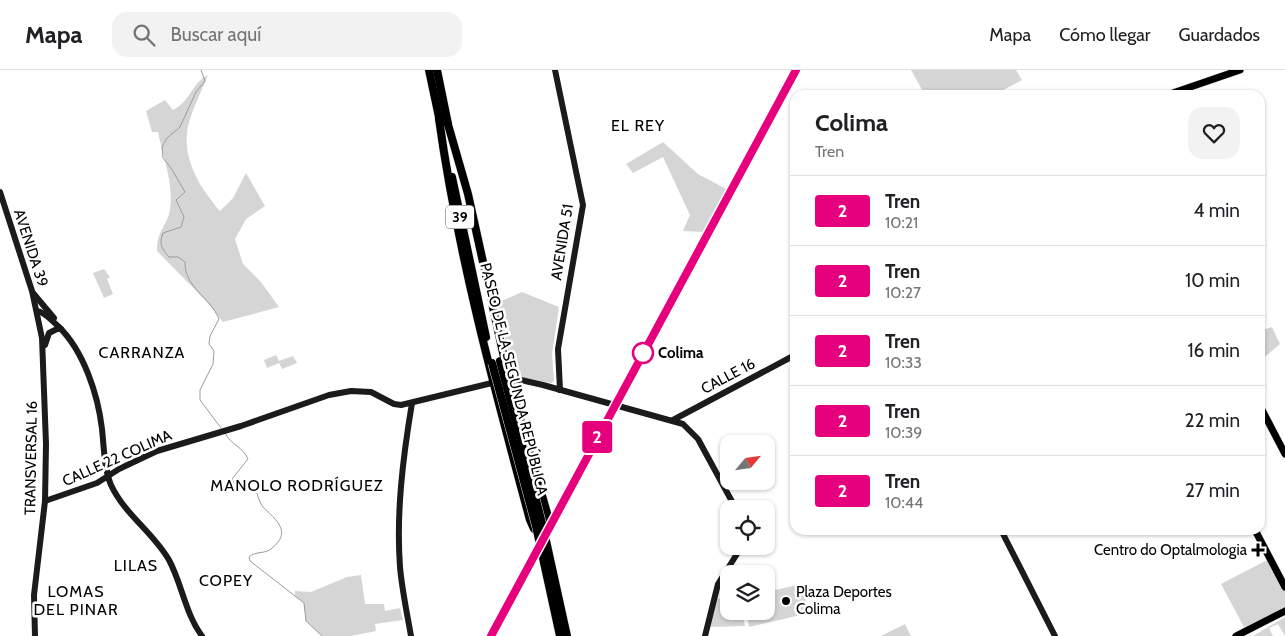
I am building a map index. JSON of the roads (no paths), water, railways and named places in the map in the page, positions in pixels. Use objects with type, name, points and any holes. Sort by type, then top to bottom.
[{"type":"highway","name":"PASEO DE LA SEGUNDA REPÚBLICA","points":[[429,70],[443,120],[496,362],[560,636]]},
{"type":"highway","name":"PASEO DE LA SEGUNDA REPÚBLICA","points":[[437,70],[443,120]]},
{"type":"highway","points":[[443,120],[468,194],[509,380],[547,512],[545,528],[540,531],[536,531],[532,526],[493,382],[450,197],[443,120]]},
{"type":"highway","name":"PASEO DE LA SEGUNDA REPÚBLICA","points":[[496,362],[543,527],[567,636]]},
{"type":"main road","name":"AVENIDA 51","points":[[555,70],[583,205],[558,349],[560,390]]},
{"type":"main road","points":[[1182,90],[1240,70]]},
{"type":"main road","name":"AVENIDA 39","points":[[0,192],[37,311]]},
{"type":"main road","points":[[32,291],[80,358],[96,395],[102,422],[108,476],[123,507],[158,545],[170,562],[190,615],[202,636]]},
{"type":"main road","points":[[37,311],[47,316],[61,329]]},
{"type":"main road","name":"TRANSVERSAL 16","points":[[36,636],[34,595],[45,501],[43,352],[37,311]]},
{"type":"main road","points":[[43,352],[49,333],[52,330],[61,329]]},
{"type":"main road","name":"CALLE 16","points":[[673,420],[790,358]]},
{"type":"main road","points":[[411,636],[400,567],[400,533],[402,462],[412,403],[493,382],[509,380],[528,381],[673,420],[688,427],[698,439]]},
{"type":"main road","name":"CALLE 22 COLIMA","points":[[45,501],[97,483],[157,451],[229,430],[328,395],[351,391],[371,392],[394,404],[412,403]]},
{"type":"main road","points":[[663,417],[684,414],[731,500]]},
{"type":"main road","points":[[1265,416],[1285,454]]},
{"type":"main road","points":[[1004,535],[1055,636]]},
{"type":"main road","points":[[1258,535],[1285,587]]},
{"type":"main road","points":[[705,636],[718,584],[736,555]]},
{"type":"main road","points":[[1236,636],[1285,611]]},
{"type":"waterway","points":[[201,70],[205,81],[196,92],[180,127],[167,138],[162,147],[163,158],[185,192],[176,200],[184,217],[181,227],[163,233],[161,243],[169,257],[178,257],[185,262],[186,271],[193,285],[210,304],[219,319],[210,336],[209,344],[214,351],[213,364],[200,390],[200,400],[221,428]]},
{"type":"waterway","points":[[225,433],[248,459],[232,479],[236,487],[257,493],[262,505],[280,526],[282,532],[278,543],[266,552],[251,555],[249,557],[250,561],[304,603],[306,621],[322,636]]},
{"type":"railway","points":[[491,636],[796,70]]},
{"type":"train","name":"2","points":[[491,636],[796,70]]},
{"type":"place","name":"Colima","points":[[643,353]]},
{"type":"place","name":"Centro do Optalmologia","points":[[1258,550]]},
{"type":"place","name":"Plaza Deportes Colima","points":[[786,601]]},
{"type":"district","name":"EL REY","points":[[638,125]]},
{"type":"district","name":"CARRANZA","points":[[142,352]]},
{"type":"district","name":"MANOLO RODRÍGUEZ","points":[[297,485]]},
{"type":"district","name":"LILAS","points":[[136,565]]},
{"type":"district","name":"COPEY","points":[[226,580]]},
{"type":"district","name":"LOMAS DEL PINAR","points":[[76,600]]}]
